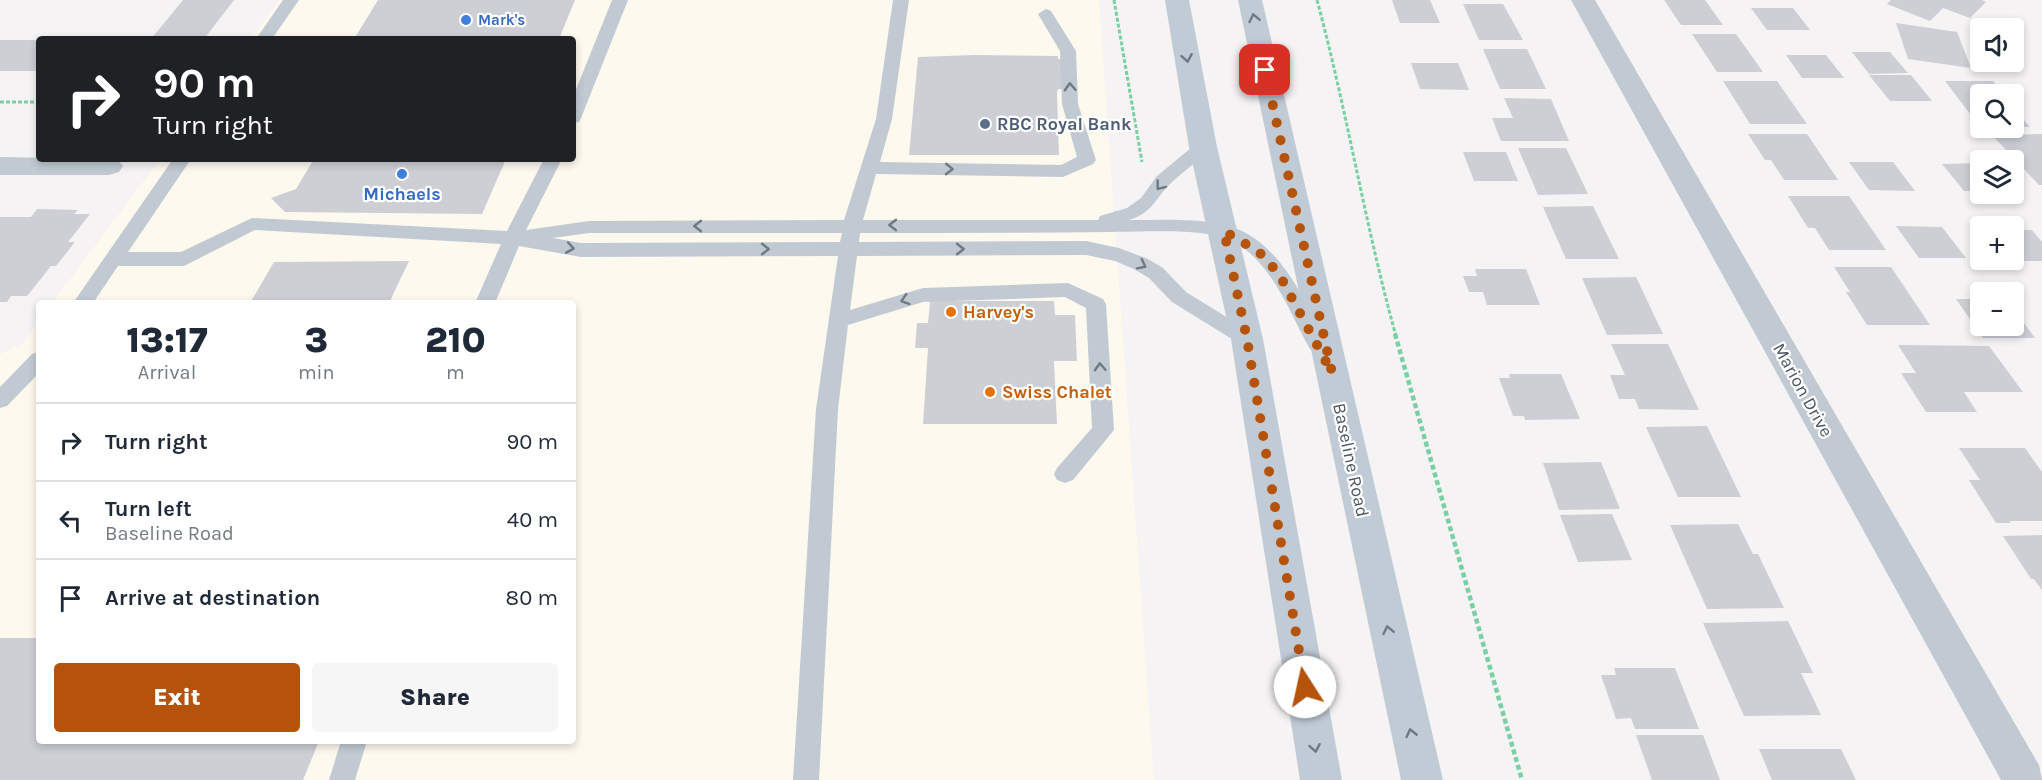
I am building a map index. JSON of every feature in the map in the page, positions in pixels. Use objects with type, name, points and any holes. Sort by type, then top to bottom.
[{"type":"main road","points":[[1177,0],[1203,147],[1247,339],[1321,780]]},
{"type":"main road","name":"Baseline Road","points":[[1250,0],[1422,780]]},
{"type":"street","name":"Marion Drive","points":[[1583,0],[2024,780]]},
{"type":"street","points":[[0,166],[109,166]]},
{"type":"lane","points":[[266,36],[291,0]]},
{"type":"lane","points":[[576,110],[620,0]]},
{"type":"lane","points":[[806,780],[827,409],[852,225],[884,119],[901,0]]},
{"type":"lane","points":[[869,168],[1063,171],[1087,160],[1070,104],[1068,51],[1046,14]]},
{"type":"lane","points":[[1077,226],[1114,219],[1133,212],[1148,202],[1163,180],[1203,147]]},
{"type":"lane","points":[[85,300],[180,162]]},
{"type":"lane","points":[[486,300],[513,238],[551,162]]},
{"type":"lane","points":[[113,259],[184,259],[252,224],[513,238],[581,250],[1086,248],[1119,255],[1156,273],[1179,297],[1247,339]]},
{"type":"lane","points":[[513,238],[589,226],[1152,226],[1224,231],[1259,252],[1279,274],[1332,373]]},
{"type":"lane","points":[[839,321],[923,295],[1068,290],[1096,304],[1104,430],[1065,474]]},
{"type":"lane","points":[[0,400],[36,363]]},
{"type":"lane","points":[[342,780],[353,744]]},
{"type":"path","points":[[1114,0],[1143,168]]},
{"type":"path","points":[[1317,0],[1330,48],[1383,290],[1522,780]]},
{"type":"path","points":[[0,102],[36,102]]},
{"type":"shaded area","points":[[280,0],[1099,0],[1154,780],[0,780],[0,354],[22,344],[36,325],[36,744],[576,744],[576,300],[54,300],[158,162],[576,162],[576,36],[252,36]]},
{"type":"building","points":[[183,0],[234,0],[206,36],[153,36]]},
{"type":"building","name":"Mark's","points":[[378,0],[575,0],[560,36],[356,36]]},
{"type":"building","points":[[1392,0],[1430,0],[1440,23],[1400,23]]},
{"type":"building","points":[[1664,0],[1705,0],[1723,25],[1681,25]]},
{"type":"building","points":[[1891,0],[1982,0],[1986,2],[1970,18],[1943,8],[1930,21],[1887,4]]},
{"type":"building","points":[[1463,4],[1503,4],[1523,40],[1479,40]]},
{"type":"building","points":[[1751,8],[1793,8],[1810,30],[1767,30]]},
{"type":"building","points":[[1896,23],[1957,32],[1970,68],[1908,59]]},
{"type":"building","points":[[1692,34],[1736,34],[1763,72],[1717,72]]},
{"type":"building","points":[[0,40],[36,40],[36,71],[0,71]]},
{"type":"building","points":[[1483,49],[1527,49],[1546,89],[1500,89]]},
{"type":"building","points":[[1852,52],[1890,52],[1908,73],[1869,74]]},
{"type":"building","points":[[1786,55],[1826,55],[1844,78],[1802,78]]},
{"type":"building","name":"RBC Royal Bank","points":[[1058,56],[1058,59],[1067,59],[1069,89],[1058,89],[1057,93],[1059,155],[909,155],[918,57]]},
{"type":"building","points":[[1411,63],[1458,63],[1469,90],[1420,89]]},
{"type":"building","points":[[1869,75],[1911,75],[1932,101],[1890,101]]},
{"type":"building","points":[[1723,81],[1777,81],[1807,124],[1750,124]]},
{"type":"building","points":[[1945,81],[1993,81],[1996,84],[1970,84],[1970,114]]},
{"type":"building","points":[[1504,98],[1551,99],[1569,141],[1501,141],[1492,118],[1513,118]]},
{"type":"building","points":[[1748,134],[1807,134],[1838,180],[1784,180],[1771,160],[1765,160]]},
{"type":"building","points":[[2024,134],[2042,134],[2042,185],[2039,185],[2024,169],[2024,150],[2006,150],[1995,138],[2024,138]]},
{"type":"building","points":[[1518,148],[1566,148],[1588,194],[1538,195]]},
{"type":"building","points":[[1463,152],[1506,152],[1518,181],[1474,181]]},
{"type":"building","name":"Michaels","points":[[312,162],[505,162],[482,214],[285,212],[271,198],[296,189]]},
{"type":"building","points":[[1849,162],[1893,162],[1915,191],[1869,190]]},
{"type":"building","points":[[1970,163],[1970,191],[1964,191],[1942,164]]},
{"type":"building","points":[[1788,196],[1849,196],[1886,250],[1829,250],[1815,228],[1808,228]]},
{"type":"building","points":[[1593,206],[1619,259],[1566,259],[1543,207]]},
{"type":"building","points":[[37,209],[78,210],[74,214],[90,214],[68,242],[75,242],[56,266],[51,266],[27,296],[11,296],[7,302],[0,302],[0,217],[31,217]]},
{"type":"building","points":[[1896,226],[1942,227],[1966,258],[1919,258]]},
{"type":"building","points":[[2024,230],[2032,230],[2042,242],[2042,261],[2024,261]]},
{"type":"building","points":[[409,261],[390,300],[252,300],[274,262]]},
{"type":"building","points":[[1834,267],[1891,267],[1930,325],[1867,325],[1846,292],[1850,292]]},
{"type":"building","points":[[1475,269],[1526,269],[1540,305],[1487,305],[1483,292],[1469,292],[1463,276],[1477,276]]},
{"type":"building","points":[[1636,277],[1663,334],[1607,335],[1582,278]]},
{"type":"building","points":[[1956,299],[1970,299],[1970,319]]},
{"type":"building","name":"Swiss Chalet","points":[[930,301],[1054,301],[1055,315],[1075,315],[1077,361],[1054,361],[1057,424],[923,424],[928,348],[915,348],[917,323],[928,323]]},
{"type":"building","points":[[2024,323],[2035,338],[1983,338],[1982,336],[2024,336]]},
{"type":"building","points":[[1611,344],[1668,344],[1699,410],[1639,409],[1635,399],[1619,399],[1610,375],[1625,375]]},
{"type":"building","points":[[1898,345],[1989,346],[2023,392],[1964,392],[1977,412],[1926,412],[1901,373],[1916,373]]},
{"type":"building","points":[[1509,374],[1561,374],[1580,419],[1525,420],[1524,416],[1513,416],[1499,378],[1510,378]]},
{"type":"building","points":[[1707,426],[1741,497],[1678,497],[1646,427]]},
{"type":"building","points":[[1959,448],[2025,448],[2042,472],[2042,521],[1996,523],[1969,480],[1980,480]]},
{"type":"building","points":[[1601,462],[1620,509],[1559,510],[1543,463]]},
{"type":"building","points":[[1612,514],[1632,560],[1578,562],[1560,515]]},
{"type":"building","points":[[1738,524],[1753,554],[1758,554],[1784,608],[1707,609],[1670,525]]},
{"type":"building","points":[[2042,535],[2042,590],[2034,579],[2031,579],[2003,536]]},
{"type":"building","points":[[1788,621],[1813,673],[1801,673],[1821,715],[1744,716],[1703,623]]},
{"type":"building","points":[[0,638],[36,638],[36,744],[318,744],[303,780],[0,780]]},
{"type":"building","points":[[1614,668],[1675,668],[1699,729],[1635,729],[1631,718],[1616,719],[1601,675],[1616,675]]},
{"type":"building","points":[[1636,735],[1703,735],[1720,780],[1652,780]]},
{"type":"building","points":[[1759,749],[1841,749],[1856,780],[1772,780]]},
{"type":"place","name":"Mark's","points":[[466,20]]},
{"type":"place","name":"RBC Royal Bank","points":[[985,124]]},
{"type":"place","name":"Michaels","points":[[402,174]]},
{"type":"place","name":"Harvey's","points":[[951,312]]},
{"type":"place","name":"Swiss Chalet","points":[[990,392]]},
{"type":"route","points":[[1265,70],[1332,373],[1279,274],[1259,252],[1224,231],[1247,339],[1305,687]]}]
